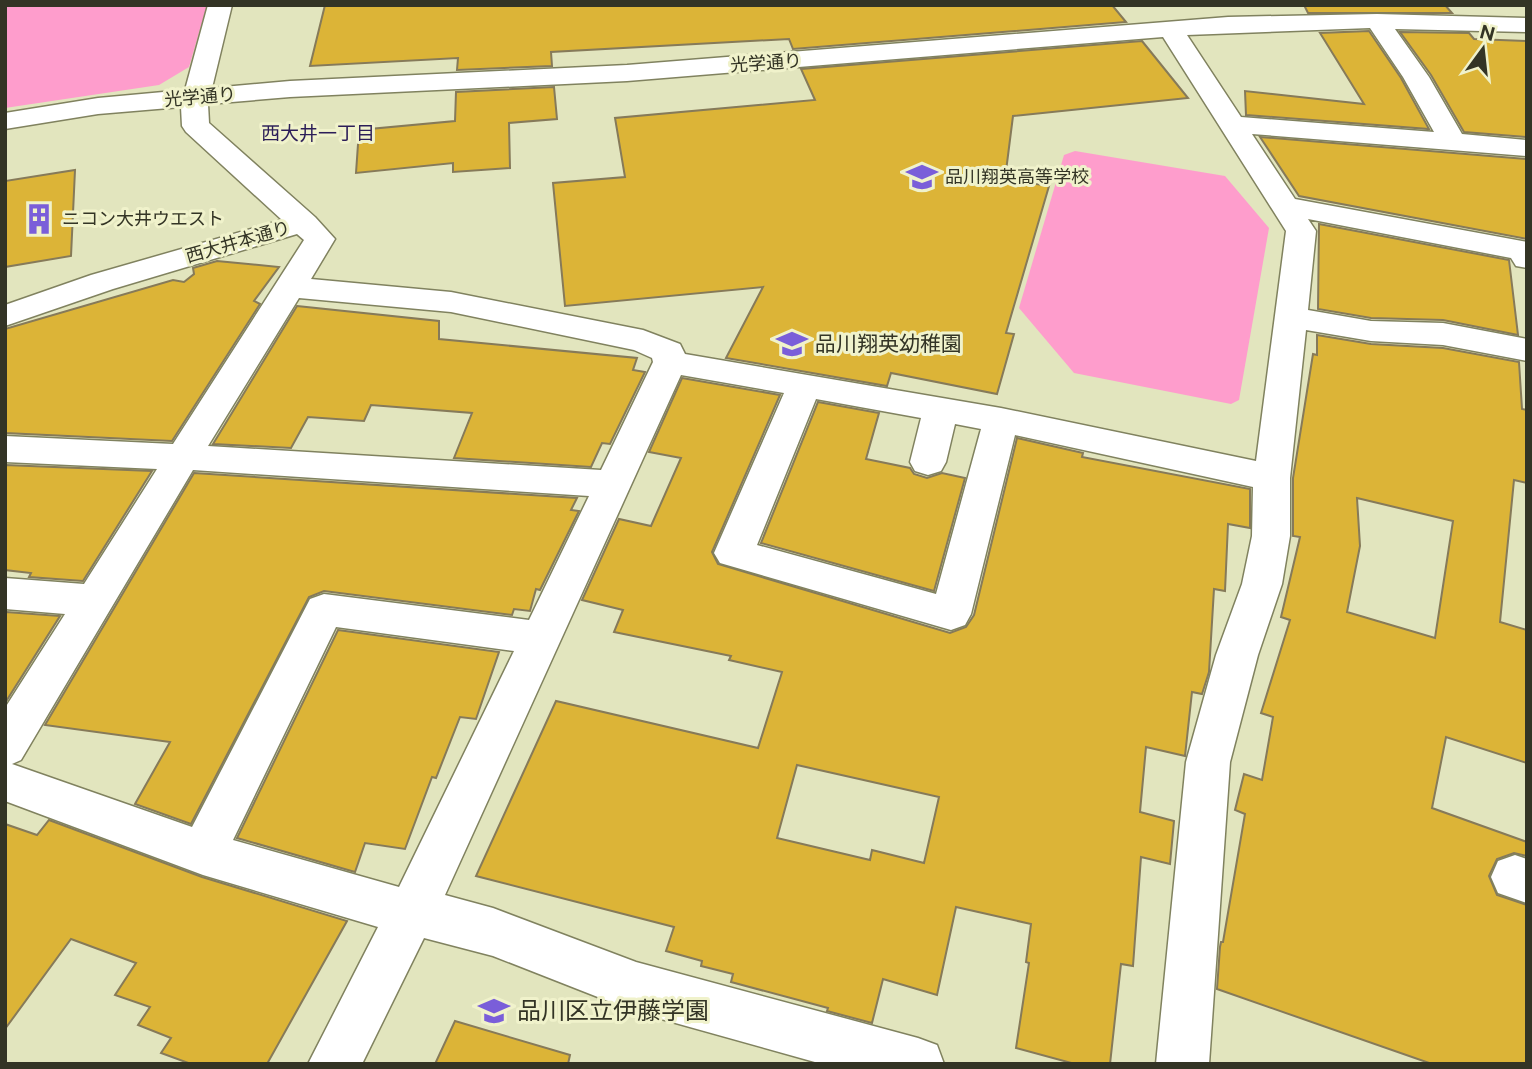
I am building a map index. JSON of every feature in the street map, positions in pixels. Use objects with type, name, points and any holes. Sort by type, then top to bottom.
[{"type":"street","points":[[198,97],[219,5]]},
{"type":"street","name":"光学通り","points":[[5,121],[98,106],[198,97],[290,89],[627,73],[1118,23],[1170,28],[1290,13],[1383,16],[1525,28]]},
{"type":"street","points":[[1383,16],[1453,142]]},
{"type":"street","points":[[1170,28],[1301,231],[1272,478],[1271,536],[1262,584],[1237,655],[1208,762],[1182,1064]]},
{"type":"street","name":"西大井本通り","points":[[198,97],[193,111],[196,126],[304,223]]},
{"type":"street","points":[[1231,124],[1527,149]]},
{"type":"street","points":[[1285,206],[1525,251],[1527,259]]},
{"type":"street","points":[[304,223],[320,239],[96,601],[6,774],[203,853],[389,908],[494,932],[636,987],[918,1064]]},
{"type":"street","name":"西大井本通り","points":[[5,316],[102,282],[304,223]]},
{"type":"street","points":[[289,286],[451,302],[643,341],[668,352],[670,362],[413,912],[334,1064]]},
{"type":"street","points":[[1292,317],[1371,331],[1443,334],[1527,350]]},
{"type":"street","points":[[670,362],[1002,420],[1272,478]]},
{"type":"street","points":[[804,387],[734,553],[951,614],[1002,420]]},
{"type":"street","points":[[928,462],[942,409]]},
{"type":"street","points":[[5,449],[183,457],[614,484]]},
{"type":"street","points":[[5,593],[96,601]]},
{"type":"street","points":[[203,853],[324,610],[543,638]]},
{"type":"shaded area","points":[[5,5],[207,5],[189,67],[159,85],[5,108]]},
{"type":"shaded area","points":[[1075,151],[1225,176],[1269,228],[1239,400],[1231,404],[1074,373],[1019,308],[1064,155]]},
{"type":"building","points":[[325,5],[1112,5],[1126,22],[793,49],[789,39],[551,52],[552,66],[457,70],[458,58],[310,66]]},
{"type":"building","points":[[1304,5],[1445,5],[1452,13],[1308,13]]},
{"type":"building","points":[[1369,31],[1401,78],[1429,129],[1246,115],[1245,91],[1364,104],[1320,33]]},
{"type":"building","points":[[1400,32],[1469,33],[1474,39],[1527,41],[1527,137],[1464,132],[1431,75]]},
{"type":"building","points":[[1142,41],[1188,98],[1013,116],[1005,179],[1049,186],[1006,333],[1014,334],[997,394],[891,373],[887,386],[726,358],[763,287],[565,306],[553,183],[625,177],[615,118],[815,100],[801,69]]},
{"type":"building","points":[[554,87],[557,119],[509,123],[510,168],[453,172],[453,163],[356,173],[359,130],[455,121],[456,92]]},
{"type":"building","points":[[1260,137],[1527,159],[1527,239],[1299,196]]},
{"type":"building","name":"ニコン大井ウエスト","points":[[75,170],[71,256],[5,267],[5,181]]},
{"type":"building","points":[[1319,224],[1509,260],[1518,335],[1443,320],[1371,318],[1318,309]]},
{"type":"building","points":[[217,261],[279,267],[254,301],[260,304],[172,441],[5,433],[5,329],[173,280],[184,282],[194,274],[193,268]]},
{"type":"building","points":[[297,306],[439,321],[439,339],[637,358],[633,370],[645,372],[610,444],[602,443],[591,467],[454,458],[472,413],[371,405],[364,421],[308,417],[291,448],[213,444]]},
{"type":"building","points":[[1317,335],[1371,344],[1443,348],[1519,362],[1522,409],[1527,410],[1527,483],[1514,480],[1500,622],[1527,630],[1527,763],[1446,737],[1432,808],[1527,842],[1527,856],[1514,853],[1497,859],[1489,876],[1497,895],[1527,905],[1527,1064],[1432,1064],[1217,989],[1220,947],[1245,814],[1235,810],[1244,774],[1262,780],[1273,717],[1261,713],[1290,620],[1281,617],[1300,537],[1293,536],[1293,478],[1313,354],[1317,355]],"holes":[[[1357,498],[1453,521],[1435,638],[1347,612],[1360,546]]]},
{"type":"building","points":[[682,378],[780,395],[712,552],[718,564],[950,633],[966,627],[974,615],[1017,438],[1083,453],[1082,457],[1250,489],[1250,528],[1228,524],[1225,591],[1214,589],[1209,672],[1202,694],[1192,692],[1185,756],[1146,747],[1140,812],[1174,821],[1170,864],[1141,857],[1133,966],[1121,964],[1110,1064],[1075,1064],[1016,1048],[1029,963],[1026,962],[1031,924],[956,907],[937,995],[883,979],[872,1023],[827,1011],[828,1008],[731,982],[733,974],[701,966],[702,961],[666,951],[674,927],[476,876],[556,701],[758,748],[782,672],[729,660],[731,656],[614,632],[623,610],[582,600],[619,519],[651,526],[681,458],[649,452]],"holes":[[[797,765],[939,797],[924,863],[872,850],[870,860],[777,838]]]},
{"type":"building","points":[[818,402],[879,413],[866,459],[910,468],[914,474],[927,478],[942,473],[965,478],[934,591],[761,543]]},
{"type":"building","points":[[5,465],[152,471],[83,581],[29,577],[31,573],[5,570]]},
{"type":"building","points":[[194,473],[577,498],[571,510],[579,511],[540,590],[536,589],[530,611],[514,609],[512,615],[324,591],[309,597],[191,824],[135,804],[170,742],[45,725]]},
{"type":"building","points":[[5,613],[60,616],[5,703]]},
{"type":"building","points":[[338,630],[499,652],[476,719],[460,717],[436,778],[432,777],[405,849],[365,843],[355,872],[237,838]]},
{"type":"building","points":[[49,820],[202,877],[347,921],[267,1064],[191,1064],[161,1053],[171,1038],[138,1025],[150,1007],[115,995],[136,963],[71,939],[5,1029],[5,824],[37,835]]},
{"type":"building","points":[[455,1021],[570,1055],[568,1064],[435,1064]]},
{"type":"place","name":"品川翔英高等学校","points":[[922,177]]},
{"type":"place","name":"ニコン大井ウエスト","points":[[39,219]]},
{"type":"place","name":"品川翔英幼稚園","points":[[792,344]]},
{"type":"place","name":"品川区立伊藤学園","points":[[494,1011]]},
{"type":"district","name":"西大井一丁目","points":[[318,133]]}]
